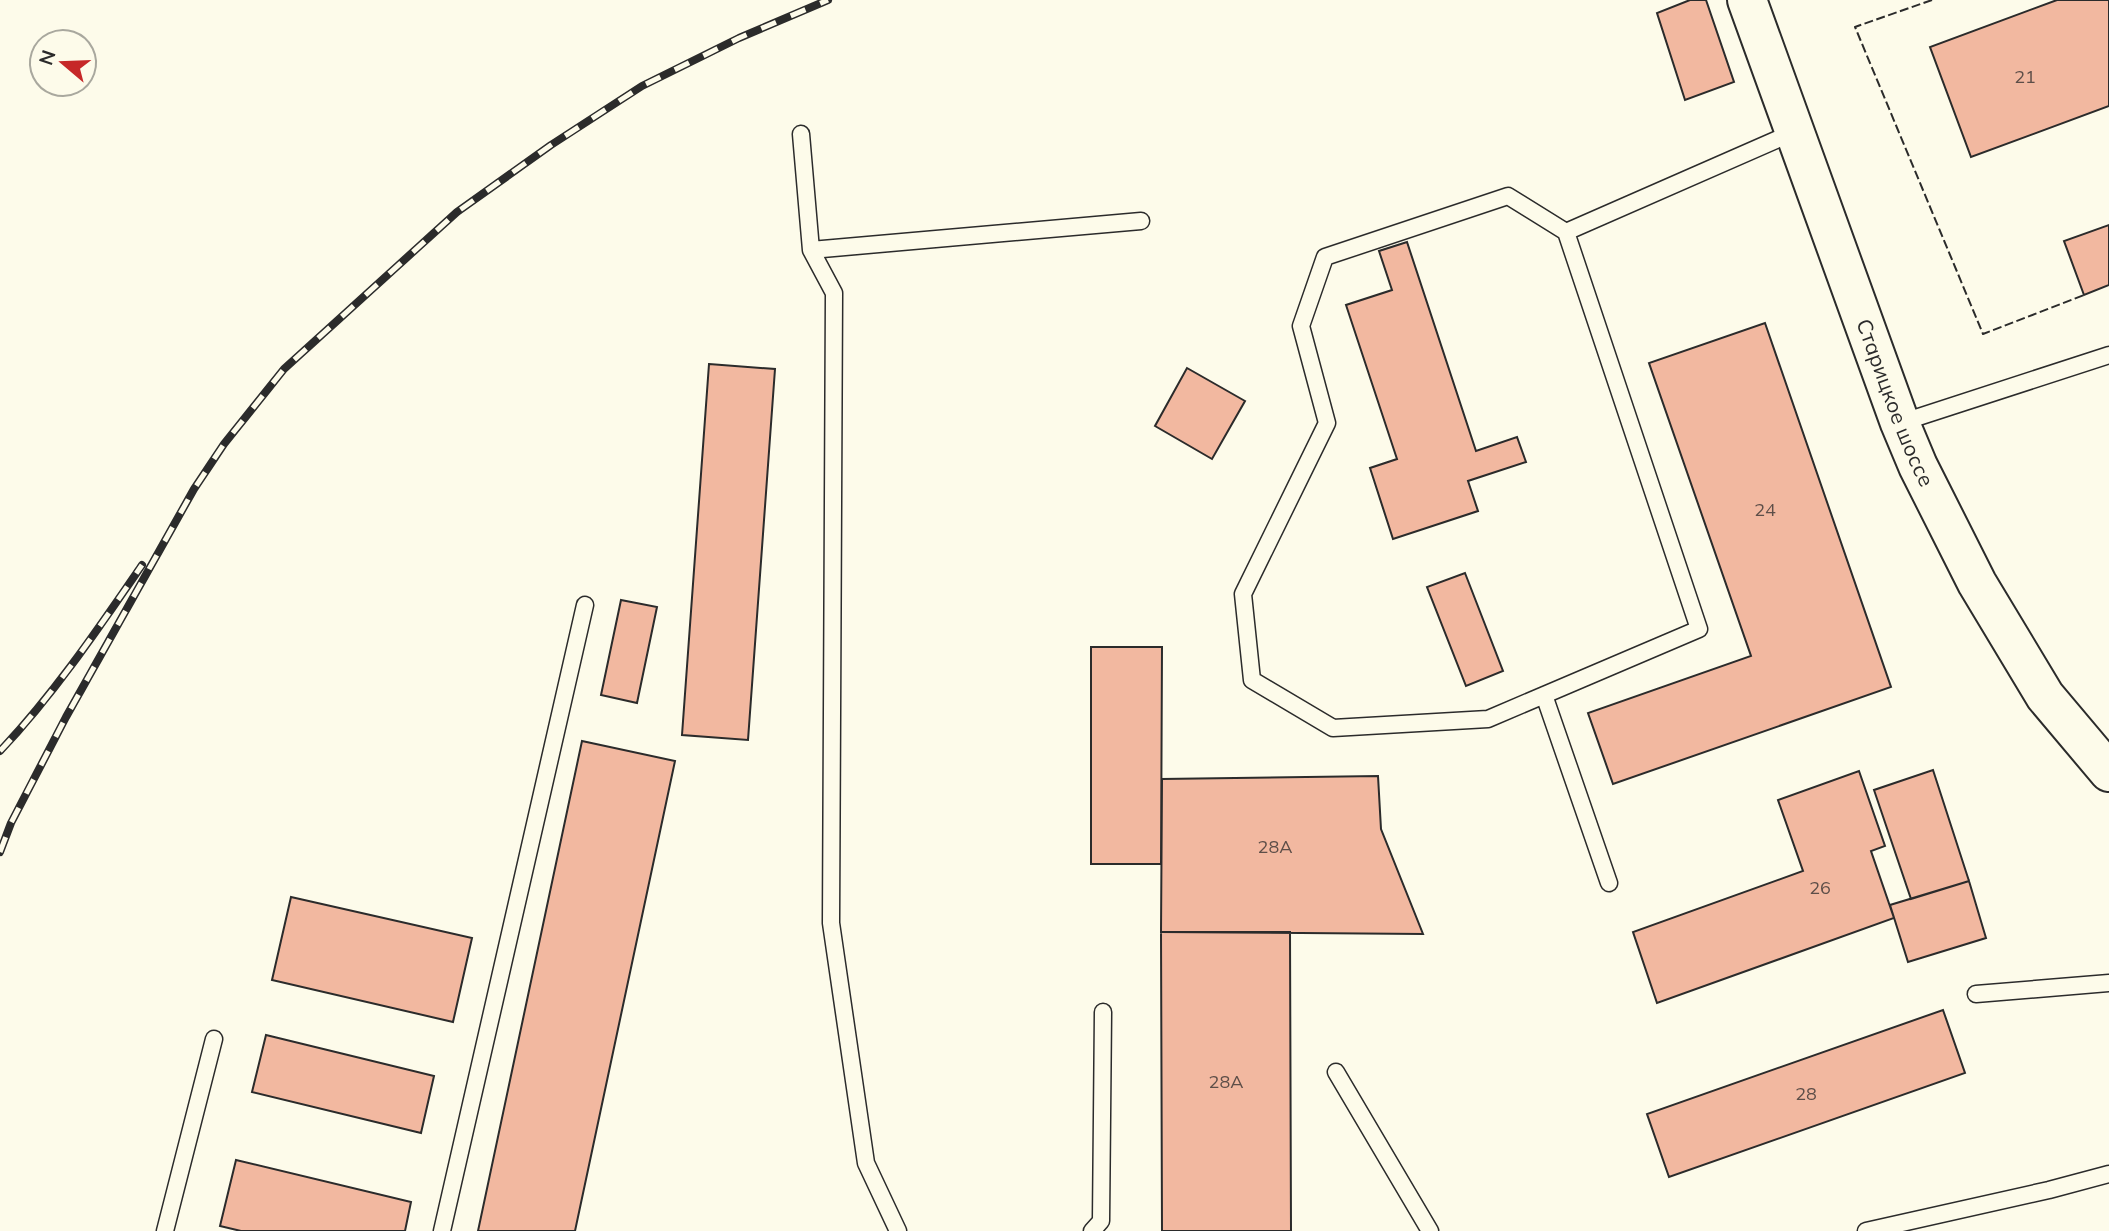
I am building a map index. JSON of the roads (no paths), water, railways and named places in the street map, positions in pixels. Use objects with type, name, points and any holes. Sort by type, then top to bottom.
[{"type":"main road","name":"Старицкое шоссе","points":[[1747,0],[1917,466],[1977,583],[2045,696],[2102,764]]},
{"type":"lane","points":[[1566,232],[1794,132]]},
{"type":"lane","points":[[801,134],[811,250],[834,293],[831,923],[866,1163],[898,1231]]},
{"type":"lane","points":[[1508,196],[1566,232],[1699,629],[1488,719],[1333,728],[1252,680],[1243,594],[1327,423],[1301,326],[1325,257],[1508,196]]},
{"type":"lane","points":[[811,250],[1141,221]]},
{"type":"lane","points":[[1900,423],[2109,355]]},
{"type":"lane","points":[[442,1231],[585,605]]},
{"type":"lane","points":[[1544,695],[1609,883]]},
{"type":"lane","points":[[2102,764],[2109,794]]},
{"type":"lane","points":[[1976,994],[2109,983]]},
{"type":"lane","points":[[1092,1231],[1101,1221],[1103,1012]]},
{"type":"lane","points":[[165,1231],[214,1040]]},
{"type":"lane","points":[[1336,1072],[1430,1231]]},
{"type":"lane","points":[[1866,1231],[2109,1174]]},
{"type":"railway","points":[[0,852],[11,823],[66,717],[194,489],[224,444],[284,369],[457,212],[551,145],[642,86],[739,38],[828,0]]},
{"type":"railway","points":[[0,751],[57,684],[142,565]]}]
